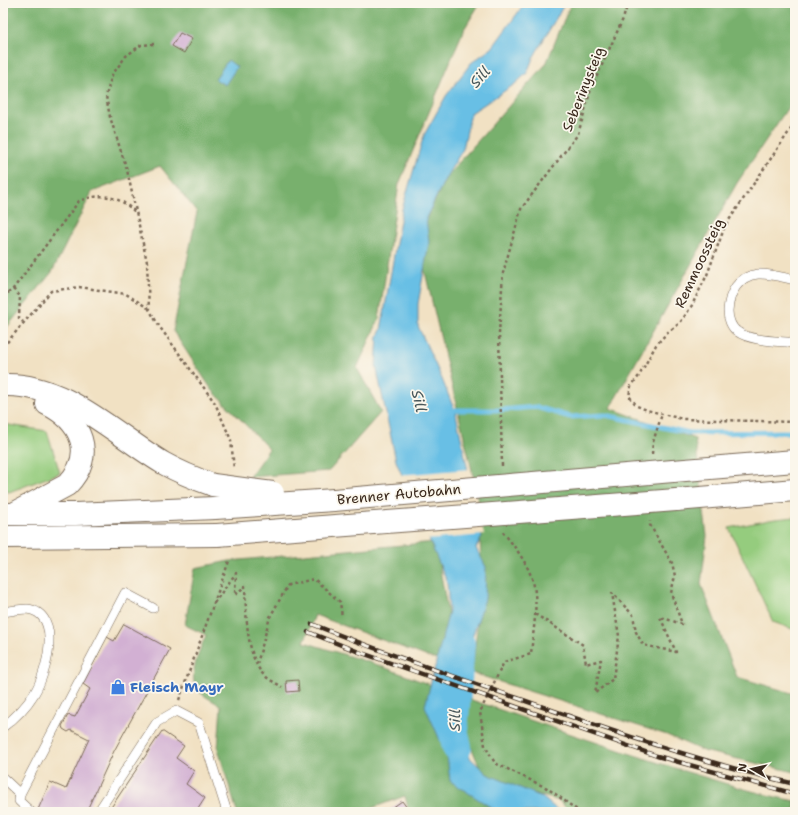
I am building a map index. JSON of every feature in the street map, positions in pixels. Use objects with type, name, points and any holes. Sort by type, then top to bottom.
[{"type":"highway","points":[[3,384],[29,386],[57,396],[99,420],[162,462],[188,476],[213,485],[246,491],[334,500]]},
{"type":"highway","points":[[3,397],[37,401],[58,410],[69,418],[76,427],[83,447],[79,468],[74,478],[67,485],[8,514]]},
{"type":"highway","name":"Brenner Autobahn","points":[[8,514],[90,514],[334,500],[673,470],[795,461]]},
{"type":"highway","name":"Brenner Autobahn","points":[[6,539],[217,535],[795,490]]},
{"type":"lane","points":[[795,280],[759,274],[746,278],[734,287],[729,299],[728,316],[736,332],[745,336],[795,343]]},
{"type":"lane","points":[[31,812],[19,801],[20,794],[126,594],[153,608]]},
{"type":"lane","points":[[3,612],[28,609],[37,613],[44,620],[49,632],[50,649],[47,665],[35,693],[26,706],[3,727]]},
{"type":"lane","points":[[98,812],[158,722],[176,711],[199,723],[227,812]]},
{"type":"lane","points":[[3,778],[20,794]]},
{"type":"path","name":"Seberinysteig","points":[[499,333],[503,273],[521,209],[578,134],[591,89],[623,19],[628,3]]},
{"type":"path","points":[[148,309],[147,262],[127,170],[110,117],[106,96],[112,75],[126,56],[142,45],[154,44]]},
{"type":"path","name":"Remmoossteig","points":[[795,123],[725,226],[707,275],[691,307],[680,323],[668,332],[656,345],[639,376],[631,386],[629,396],[637,406],[682,419],[795,422]]},
{"type":"path","points":[[3,297],[13,289],[79,201],[90,197],[110,197],[127,203],[137,214]]},
{"type":"path","points":[[3,347],[51,291],[79,287],[126,294],[148,309],[215,403],[231,440],[235,462],[234,477]]},
{"type":"path","points":[[13,289],[20,296],[19,318],[23,322]]},
{"type":"path","points":[[176,711],[182,689],[229,561]]},
{"type":"path","points":[[214,603],[236,573],[235,595],[245,586],[246,626],[256,664],[263,674],[282,687]]},
{"type":"path","points":[[580,812],[547,788],[495,763],[485,746],[480,712],[504,662],[531,654],[535,614],[583,645],[586,664],[601,660],[595,693],[613,679],[619,636],[612,593],[633,615],[636,632],[643,645],[676,652],[660,616],[682,624],[671,594],[675,576]]},
{"type":"path","points":[[256,664],[270,617],[288,585],[314,579],[340,602],[342,617]]},
{"type":"green space","points":[[3,3],[480,3],[463,31],[399,184],[379,319],[357,368],[381,412],[329,471],[249,477],[269,449],[212,390],[173,331],[197,212],[160,166],[92,192],[52,272],[3,332]]},
{"type":"green space","points":[[571,3],[795,3],[795,97],[737,183],[610,408],[695,439],[707,536],[701,584],[737,677],[795,694],[795,772],[703,751],[667,735],[472,673],[482,584],[478,496],[417,238],[446,177],[546,64]]},
{"type":"green space","points":[[3,424],[47,431],[60,473],[9,492],[3,491]]},
{"type":"green space","points":[[795,517],[795,630],[773,622],[729,528],[775,519]]},
{"type":"green space","points":[[435,542],[449,619],[439,661],[315,615],[304,642],[378,665],[431,685],[452,753],[492,812],[409,812],[405,796],[361,812],[237,812],[218,749],[221,706],[202,694],[194,683],[194,669],[206,635],[185,625],[195,568],[229,561]]},
{"type":"green space","points":[[466,698],[684,771],[753,791],[795,801],[795,812],[570,812],[559,801],[484,778],[457,712]]},
{"type":"water","points":[[525,3],[565,3],[533,58],[527,73],[515,84],[471,113],[463,149],[446,177],[426,218],[429,242],[418,304],[418,326],[456,414],[482,537],[476,548],[486,567],[485,599],[454,692],[456,728],[466,754],[487,774],[542,797],[560,812],[498,812],[450,781],[447,756],[425,706],[449,611],[447,582],[396,461],[376,366],[378,336],[381,330],[402,209],[424,135],[446,96],[471,63],[492,48]]},
{"type":"water","points":[[228,60],[237,67],[225,85],[215,79]]},
{"type":"pier","points":[[470,469],[484,535],[426,540],[399,475]]},
{"type":"building","points":[[180,33],[192,39],[184,53],[172,46]]},
{"type":"building","name":"Fleisch Mayr","points":[[124,624],[170,649],[114,751],[86,812],[37,812],[50,782],[66,789],[89,739],[71,730],[68,732],[63,729],[62,726],[68,715],[75,717],[90,689],[83,684],[107,637],[114,641]]},
{"type":"building","points":[[298,680],[299,691],[287,692],[286,681]]},
{"type":"building","points":[[162,731],[184,746],[176,758],[194,771],[186,784],[205,798],[196,812],[108,812]]},
{"type":"building","points":[[402,801],[410,812],[386,812]]},
{"type":"waterway","points":[[448,410],[500,410],[536,407],[570,417],[605,415],[690,433],[789,432]]},
{"type":"waterway","name":"Sill","points":[[457,747],[453,730],[460,644]]},
{"type":"railway","points":[[312,624],[415,663],[622,734],[725,766],[795,784]]},
{"type":"railway","points":[[308,632],[359,652],[657,756],[795,794]]},
{"type":"place","name":"Fleisch Mayr","points":[[118,687]]}]
